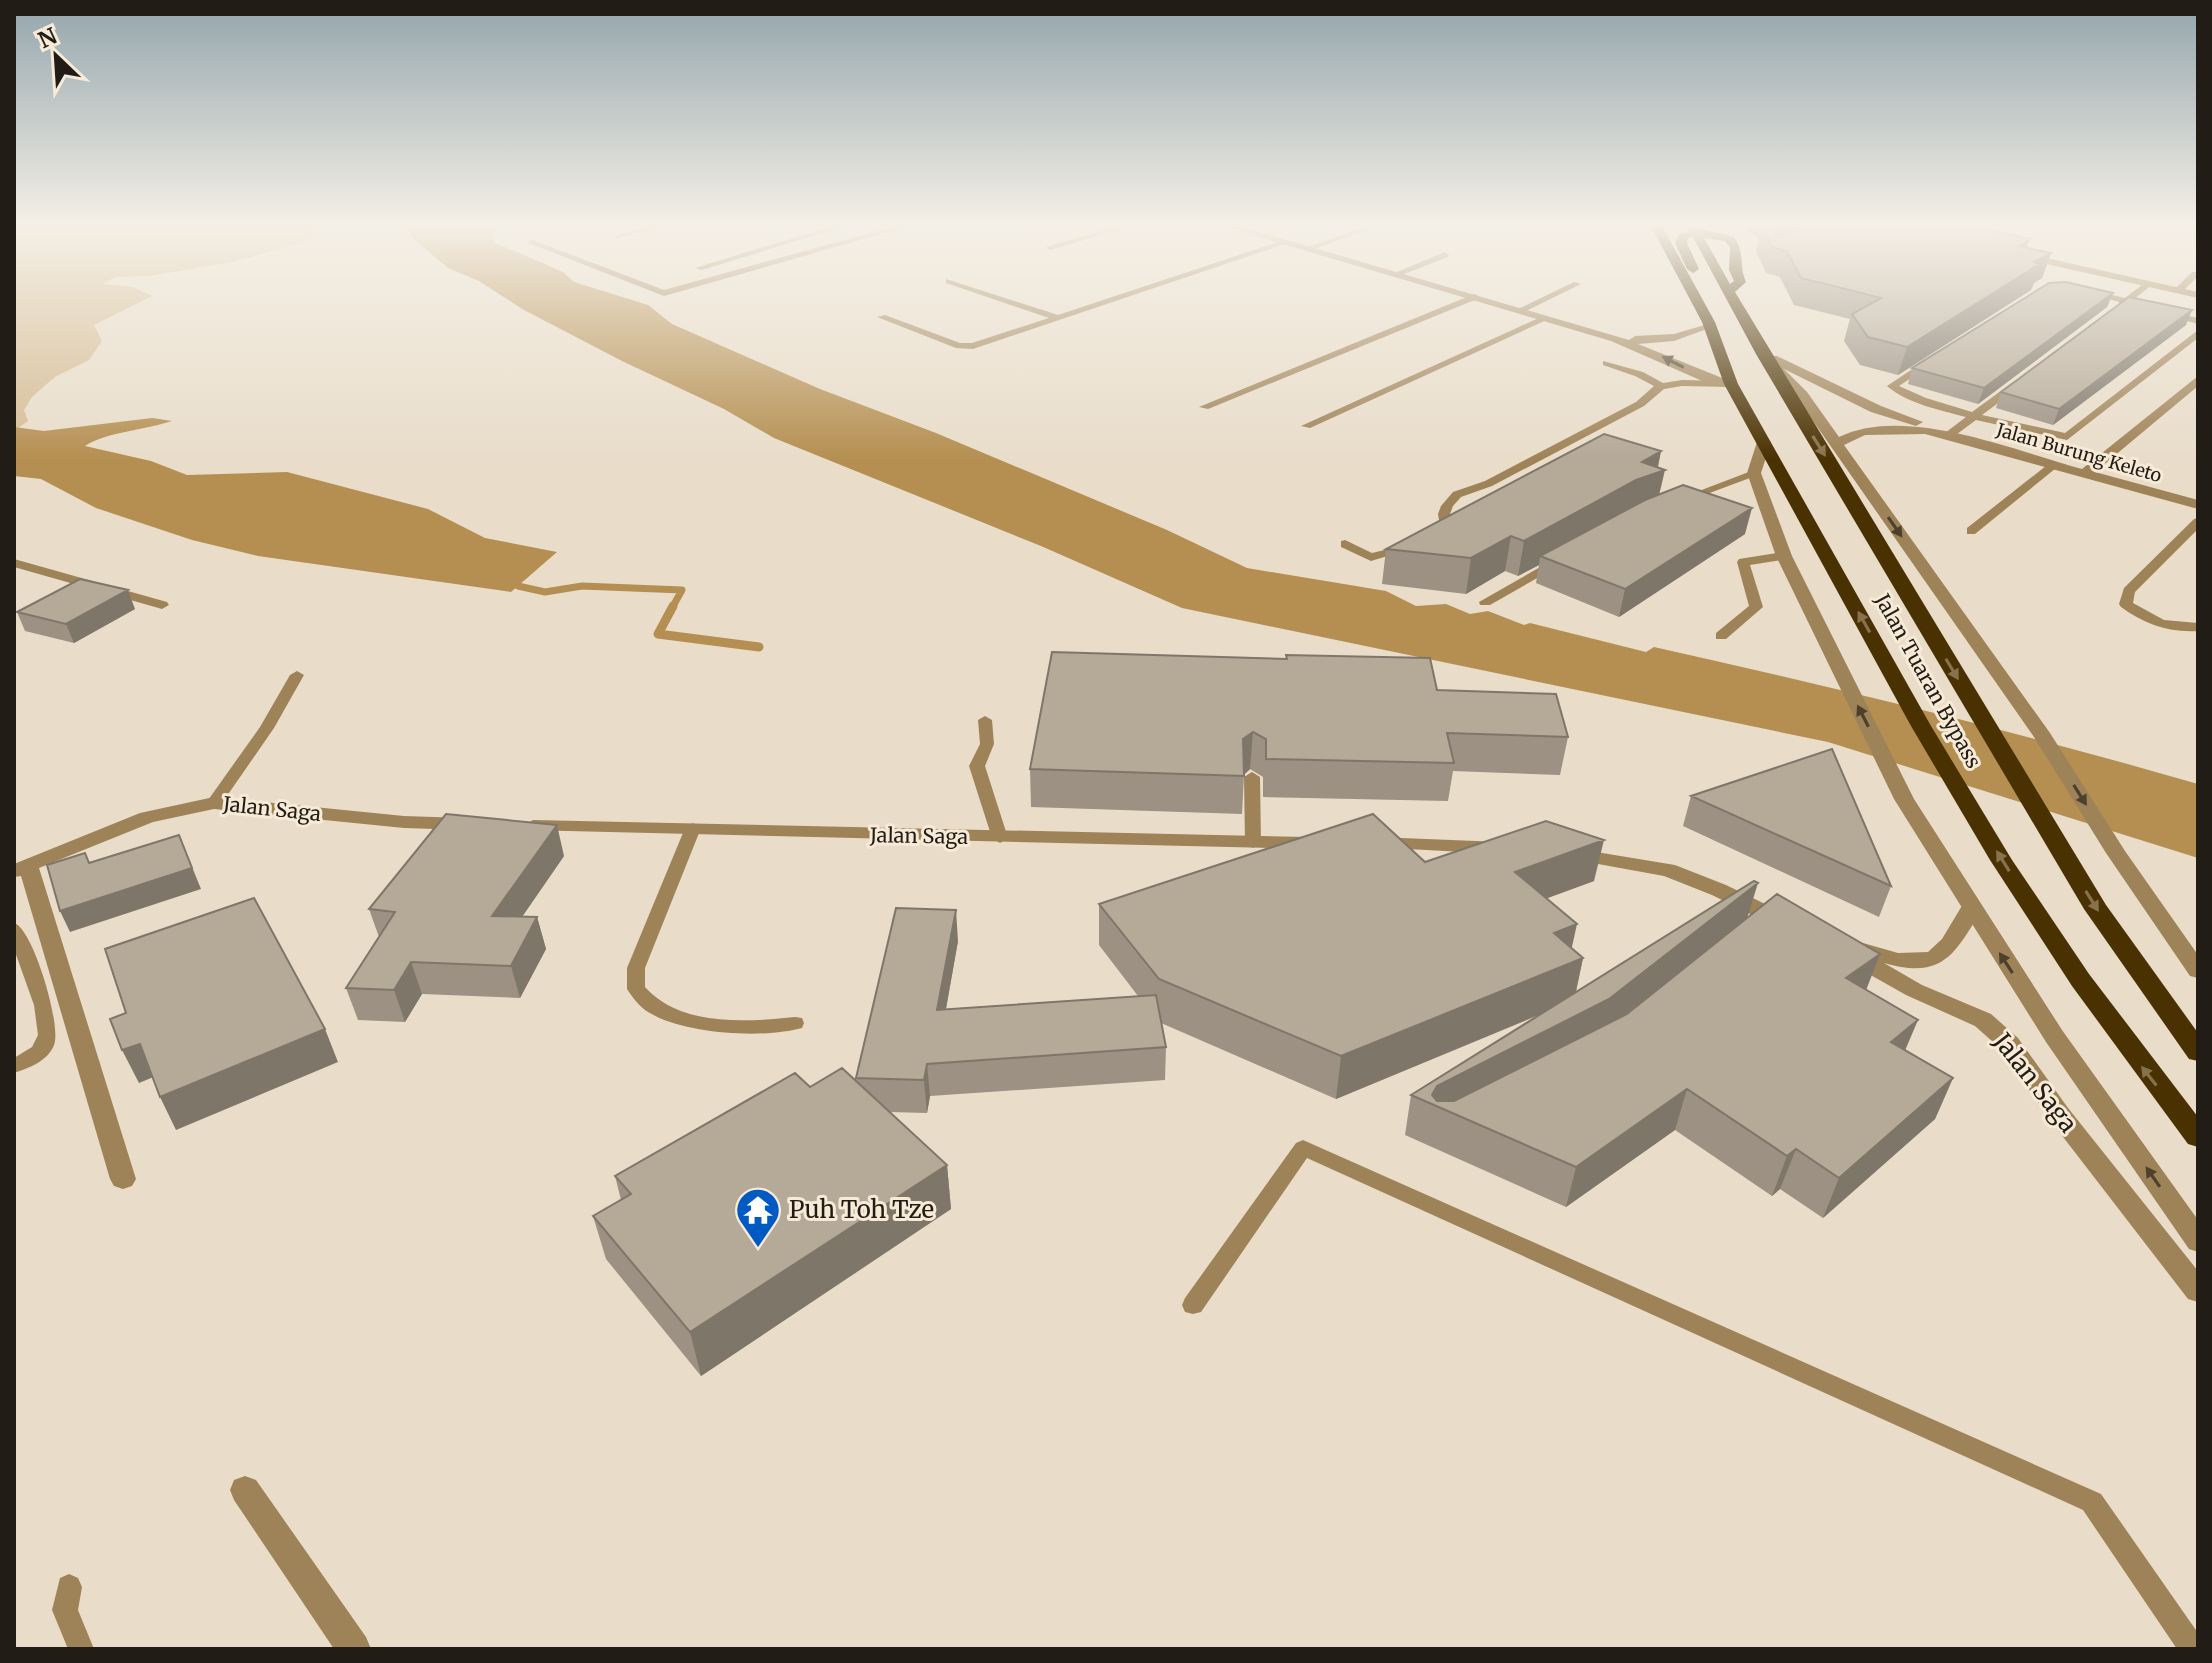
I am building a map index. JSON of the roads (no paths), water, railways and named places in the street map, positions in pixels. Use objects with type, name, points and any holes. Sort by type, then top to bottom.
[{"type":"highway","name":"Jalan Tuaran Bypass","points":[[1700,304],[1725,356],[1731,384],[1953,781],[2042,925],[2128,1049],[2198,1137]]},
{"type":"highway","points":[[1711,304],[1715,311],[1711,324]]},
{"type":"highway","name":"Jalan Tuaran Bypass","points":[[1737,304],[1763,354],[2096,909],[2198,1052]]},
{"type":"street","points":[[1498,304],[1615,338],[1711,380],[1731,384]]},
{"type":"street","points":[[1615,338],[1660,340],[1696,332],[1711,324]]},
{"type":"street","points":[[1763,354],[1802,395],[2043,737],[2116,853],[2198,971]]},
{"type":"street","name":"Jalan Burung Keleto","points":[[1763,354],[1876,409],[1949,435]]},
{"type":"street","points":[[2085,473],[2198,380]]},
{"type":"street","name":"Jalan Burung Keleto","points":[[1836,444],[1863,431],[1925,430],[2198,505]]},
{"type":"street","points":[[1764,442],[1754,473],[1784,556],[1904,799],[2054,1036],[2198,1241]]},
{"type":"street","name":"Jalan Saga","points":[[21,868],[147,817],[214,803],[404,822],[490,825]]},
{"type":"street","name":"Jalan Saga","points":[[519,826],[1324,843]]},
{"type":"street","points":[[1355,843],[1450,844],[1520,849]]},
{"type":"street","points":[[1548,852],[1620,860],[1668,870],[1719,890],[1765,920],[1796,926]]},
{"type":"street","points":[[21,868],[123,1179]]},
{"type":"street","name":"Jalan Saga","points":[[1971,909],[1950,944],[1934,959],[1898,960],[1834,943],[1914,990],[1983,1020],[2010,1044],[2059,1114],[2198,1291]]},
{"type":"street","points":[[245,1490],[354,1649]]},
{"type":"lane","points":[[1016,304],[1059,318]]},
{"type":"lane","points":[[882,317],[959,346],[991,341],[1102,304]]},
{"type":"lane","points":[[1204,407],[1458,304]]},
{"type":"lane","points":[[1521,310],[1535,304]]},
{"type":"lane","points":[[2114,310],[2123,304]]},
{"type":"lane","points":[[2135,304],[2198,321]]},
{"type":"lane","points":[[1306,426],[1546,318]]},
{"type":"lane","points":[[1942,355],[1892,386],[1911,398],[2013,426],[2067,437],[2198,333]]},
{"type":"lane","points":[[1606,363],[1639,374],[1661,386]]},
{"type":"lane","points":[[1949,435],[2026,377]]},
{"type":"lane","points":[[1437,538],[1448,534],[1444,523],[1448,503],[1464,487],[1488,484],[1640,404],[1661,386],[1731,384]]},
{"type":"lane","points":[[1971,531],[2055,464]]},
{"type":"lane","points":[[1674,503],[1754,473]]},
{"type":"lane","points":[[2198,522],[2129,591],[2126,604],[2141,616],[2177,627],[2198,627]]},
{"type":"lane","points":[[1345,544],[1371,557],[1414,547]]},
{"type":"lane","points":[[1721,636],[1756,607],[1743,562],[1784,556]]},
{"type":"lane","points":[[1485,602],[1566,557]]},
{"type":"lane","points":[[14,563],[162,605]]},
{"type":"lane","points":[[214,803],[267,728],[297,675]]},
{"type":"lane","points":[[985,720],[987,744],[977,766],[1000,838]]},
{"type":"lane","points":[[1252,777],[1253,843]]},
{"type":"lane","points":[[693,828],[636,968],[636,989],[655,1007],[722,1026],[763,1027],[795,1023]]},
{"type":"lane","points":[[14,929],[47,1019],[48,1038],[44,1047],[31,1059],[14,1066]]},
{"type":"lane","points":[[1193,1305],[1303,1148],[2092,1502],[2193,1649]]},
{"type":"lane","points":[[69,1587],[65,1610],[81,1649]]},
{"type":"waterway","points":[[508,579],[518,586],[545,592],[582,586],[682,590],[672,608]]},
{"type":"waterway","points":[[673,606],[658,634],[759,647]]},
{"type":"place","name":"Puh Toh Tze","points":[[758,1249]]}]
